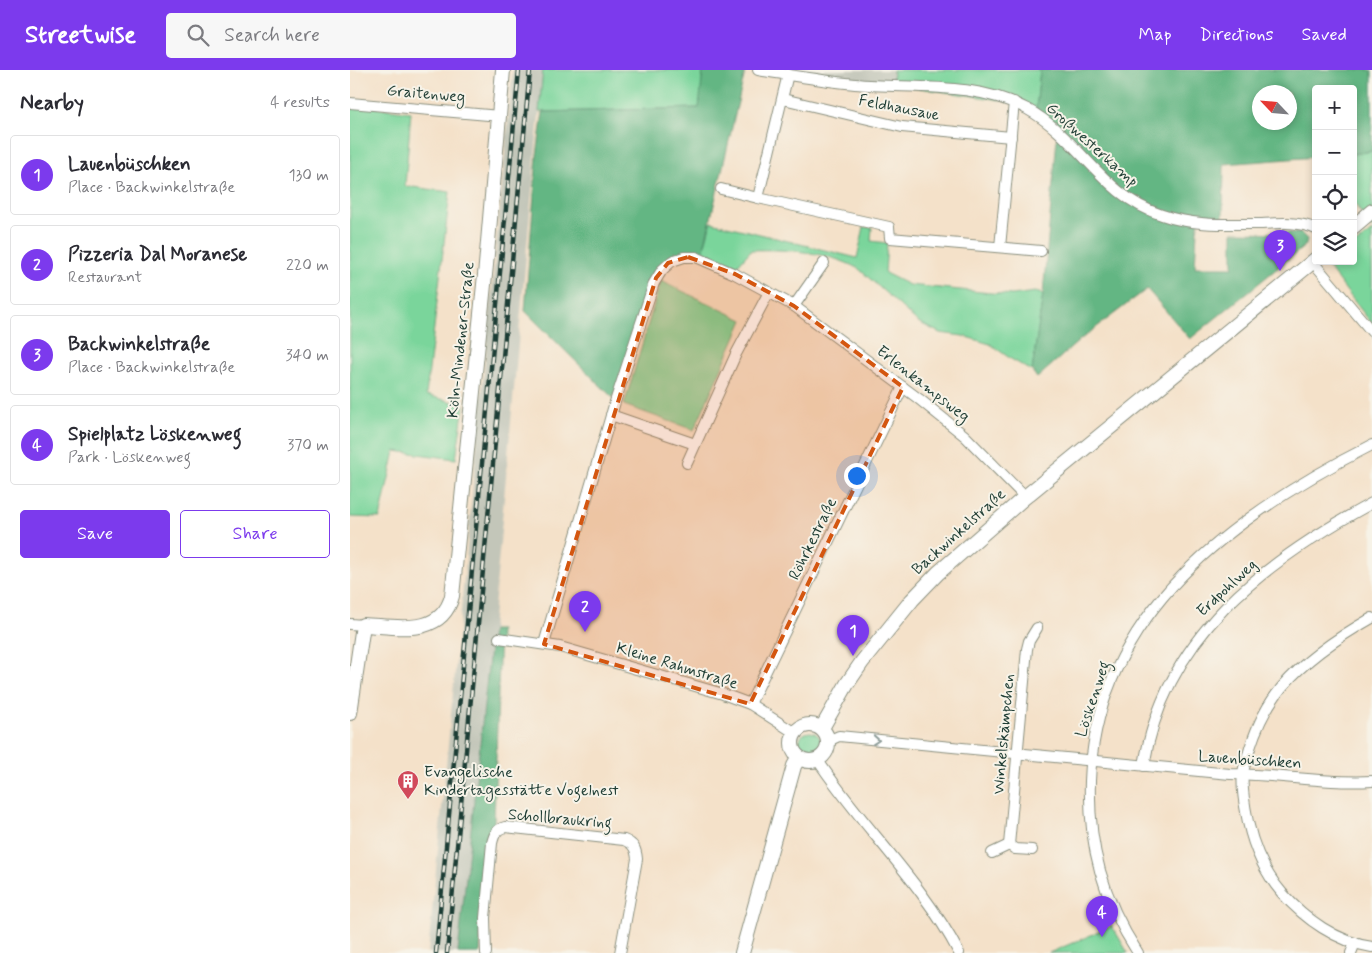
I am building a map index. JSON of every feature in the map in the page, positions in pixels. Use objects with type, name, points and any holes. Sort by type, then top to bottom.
[{"type":"main road","name":"Köln-Mindener-Straße","points":[[357,624],[420,627],[435,621],[445,612],[452,596],[503,70]]},
{"type":"main road","points":[[1357,224],[1372,211]]},
{"type":"main road","name":"Backwinkelstraße","points":[[825,735],[852,677],[912,600],[938,573],[1025,497],[1312,263]]},
{"type":"main road","points":[[350,713],[357,624]]},
{"type":"main road","points":[[809,724],[816,725],[825,735],[826,752],[817,759],[808,761],[799,757],[793,747],[794,733],[799,728],[809,724]]},
{"type":"main road","points":[[742,953],[794,766],[799,757]]},
{"type":"street","name":"Großwesterkamp","points":[[758,70],[854,84],[969,90],[993,94],[1014,102],[1039,116],[1054,128],[1122,195],[1160,215],[1188,222],[1228,224],[1298,223],[1312,228]]},
{"type":"street","points":[[758,198],[788,74]]},
{"type":"street","name":"Feldhausaue","points":[[783,99],[902,127],[1011,137]]},
{"type":"street","points":[[1000,246],[1014,102]]},
{"type":"street","name":"Graitenweg","points":[[350,103],[500,116]]},
{"type":"street","points":[[721,189],[889,228],[890,238],[1000,246],[1041,252]]},
{"type":"street","name":"Erlenkampsweg","points":[[544,644],[611,415],[654,283],[668,264],[684,257],[692,256],[703,259],[794,306],[965,436],[1025,497]]},
{"type":"street","points":[[794,306],[824,263]]},
{"type":"street","points":[[1317,265],[1372,332]]},
{"type":"street","points":[[687,463],[736,354],[769,292]]},
{"type":"street","name":"Röhrkestraße","points":[[750,704],[903,387]]},
{"type":"street","points":[[611,415],[695,444]]},
{"type":"street","name":"Löskenweg","points":[[1138,953],[1110,903],[1097,863],[1090,818],[1091,761],[1096,730],[1110,686],[1129,644],[1156,604],[1192,566],[1254,516],[1313,477],[1372,445]]},
{"type":"street","name":"Erdpohlweg","points":[[1144,766],[1151,734],[1166,691],[1177,669],[1205,629],[1238,594],[1276,564],[1335,524],[1372,503]]},
{"type":"street","points":[[1372,618],[1350,631],[1312,660],[1282,687],[1261,721],[1247,756],[1243,774],[1246,814],[1252,839],[1261,862],[1275,885],[1305,916],[1353,948],[1372,947]]},
{"type":"street","name":"Winkelskämpchen","points":[[1009,846],[1028,640],[1037,628]]},
{"type":"street","name":"Kleine Rahmstraße","points":[[498,638],[544,644],[723,694],[750,704],[794,733]]},
{"type":"street","name":"Lauenbüschken","points":[[825,735],[1144,766],[1331,780],[1372,781]]},
{"type":"street","points":[[817,759],[836,786],[903,868],[934,910],[959,953]]},
{"type":"street","name":"Schollbraukring","points":[[486,953],[485,918],[492,843],[494,835],[500,828],[505,827],[624,840],[632,843],[636,850],[637,859],[620,953]]},
{"type":"street","points":[[992,853],[1009,846],[1015,849],[1032,850]]},
{"type":"highlighted area","points":[[688,257],[735,274],[794,306],[903,387],[750,704],[544,644],[656,278],[668,263]]},
{"type":"shaded area","points":[[513,70],[543,70],[492,630],[458,953],[428,953]]},
{"type":"shaded area","points":[[783,70],[893,70],[892,84]]},
{"type":"green space","points":[[543,70],[703,70],[700,108],[539,112]]},
{"type":"green space","points":[[703,70],[745,72],[703,252],[697,256],[667,261],[613,398],[525,311],[537,155],[543,112],[699,108]]},
{"type":"green space","points":[[893,70],[1040,70],[1036,110],[1021,103],[892,84]]},
{"type":"green space","points":[[1040,70],[1372,70],[1372,151],[1357,153],[1357,85],[1312,85],[1312,157],[1224,164],[1223,217],[1200,217],[1197,230],[1195,267],[1233,267],[1233,232],[1301,233],[1307,239],[1306,245],[1190,339],[1147,289],[1081,339],[1037,378],[1032,371],[1043,294],[1058,127],[1036,110]]},
{"type":"green space","points":[[350,104],[411,112],[405,186],[450,192],[426,395],[464,405],[456,459],[395,451],[380,518],[350,517]]},
{"type":"green space","points":[[1372,151],[1372,229],[1357,207],[1357,153]]},
{"type":"green space","points":[[711,222],[857,258],[864,227],[872,228],[871,241],[887,243],[885,273],[909,285],[1012,295],[1035,292],[1043,294],[1032,371],[990,344],[963,336],[940,333],[918,322],[859,269],[833,258],[806,252],[751,250],[737,266],[703,252]]},
{"type":"green space","points":[[1372,231],[1372,324],[1328,267],[1330,265],[1357,265],[1357,243]]},
{"type":"green space","points":[[661,281],[743,320],[694,430],[624,405]]},
{"type":"green space","points":[[492,630],[500,630],[494,823],[482,918],[480,953],[458,953]]},
{"type":"green space","points":[[810,732],[818,735],[821,743],[818,751],[810,754],[802,751],[799,743],[802,735]]},
{"type":"green space","points":[[1112,926],[1128,953],[1049,953]]},
{"type":"railway","points":[[436,953],[519,70]]},
{"type":"railway","points":[[447,953],[530,70]]},
{"type":"place","name":"Backwinkelstraße","points":[[1280,271]]},
{"type":"place","name":"Pizzeria Dal Moranese","points":[[585,632]]},
{"type":"place","name":"Lauenbüschken","points":[[853,656]]},
{"type":"place","name":"Evangelische Kindertagesstätte Vogelnest","points":[[408,800]]},
{"type":"place","name":"Spielplatz Löskenweg","points":[[1102,937]]}]
